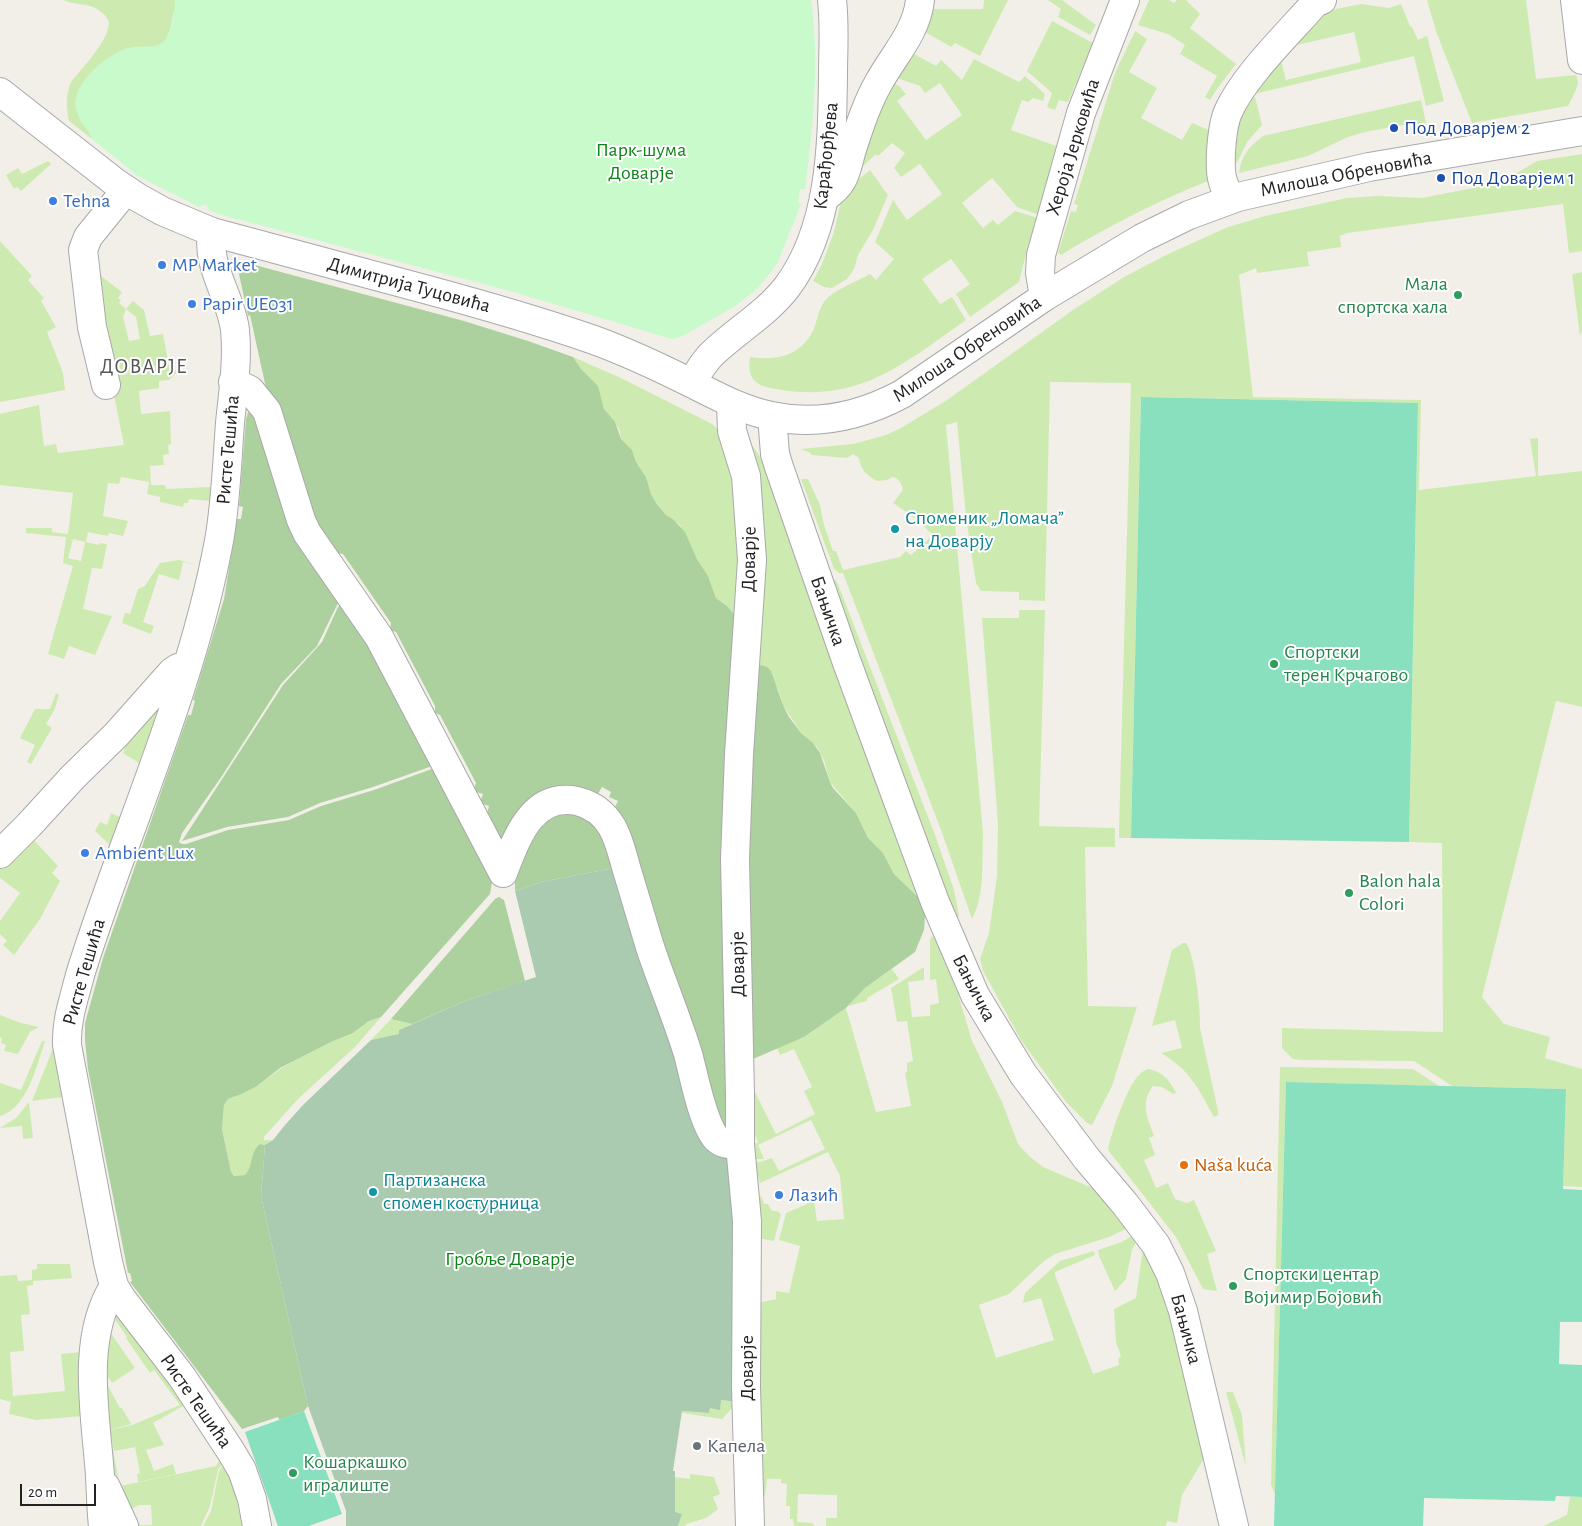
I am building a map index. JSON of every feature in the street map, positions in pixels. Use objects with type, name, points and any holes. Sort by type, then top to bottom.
[{"type":"street","name":"Карађорђева","points":[[691,383],[714,352],[761,313],[787,287],[808,249],[824,198],[829,164],[833,86],[834,22],[832,0]]},
{"type":"street","points":[[824,198],[836,190],[845,176],[863,116],[878,83],[913,27],[920,0]]},
{"type":"street","name":"Хероја Јерковића","points":[[1044,297],[1040,272],[1041,255],[1081,113],[1125,0]]},
{"type":"street","points":[[1230,199],[1221,170],[1223,134],[1227,114],[1242,89],[1258,68],[1315,3],[1322,0]]},
{"type":"street","points":[[1575,0],[1582,60]]},
{"type":"street","name":"Димитрија Туцовића","points":[[0,92],[126,190],[162,211],[212,232],[533,320],[617,349],[691,383]]},
{"type":"street","name":"Милоша Обреновића","points":[[691,383],[731,404],[772,416],[793,420],[836,419],[883,404],[902,394],[1044,297],[1142,238],[1188,215],[1230,199],[1369,167],[1582,131]]},
{"type":"street","points":[[106,384],[92,327],[90,296],[82,253],[88,237],[126,190]]},
{"type":"street","name":"Ристе Тешића","points":[[212,232],[213,255],[231,312],[235,332],[225,496],[220,537],[204,610],[172,717],[87,953],[67,1022],[67,1045],[114,1286],[139,1322],[182,1377],[230,1450],[247,1482],[257,1526]]},
{"type":"street","points":[[233,382],[250,390],[267,411],[301,520],[307,533],[379,637],[503,873],[518,836],[536,811],[547,805],[571,800],[586,803],[599,810],[607,818],[619,842],[650,948],[683,1039],[707,1120],[715,1137],[720,1141],[740,1145]]},
{"type":"street","name":"Доварје","points":[[731,404],[732,431],[746,476],[752,560],[739,754],[736,858],[740,1145],[747,1220],[746,1387],[750,1526]]},
{"type":"street","name":"Бањичка","points":[[772,416],[775,454],[782,477],[846,660],[938,911],[962,969],[975,995],[1023,1074],[1086,1159],[1125,1204],[1151,1238],[1170,1273],[1183,1311],[1234,1526]]},
{"type":"street","points":[[0,854],[72,777],[116,736],[172,672],[178,668],[187,667]]},
{"type":"street","points":[[103,1526],[93,1376],[101,1314],[106,1299],[114,1286]]},
{"type":"street","points":[[100,1477],[110,1493],[124,1526]]},
{"type":"green space","points":[[63,0],[184,0],[173,14],[170,31],[166,40],[159,46],[127,49],[80,120],[89,130],[92,139],[69,121],[67,96],[71,82],[102,43],[109,26],[108,20],[93,7]]},
{"type":"green space","name":"Парк-шума Доварје","points":[[175,0],[811,0],[815,47],[814,95],[805,189],[800,189],[798,203],[801,204],[777,264],[758,288],[737,305],[683,336],[672,339],[510,291],[218,214],[209,210],[206,204],[199,207],[138,176],[92,139],[76,109],[76,99],[84,80],[101,63],[119,51],[128,48],[155,46],[165,40],[172,23]]},
{"type":"green space","points":[[984,0],[1008,0],[980,56],[955,43],[951,47],[920,29],[929,9],[983,9]]},
{"type":"green space","points":[[1048,0],[1062,0],[1096,25],[1090,35],[1058,17],[1061,9]]},
{"type":"green space","points":[[1149,0],[1169,0],[1174,3],[1177,0],[1186,0],[1200,14],[1190,28],[1236,64],[1210,100],[1205,97],[1217,76],[1180,54],[1185,45],[1168,34],[1138,25]]},
{"type":"green space","points":[[1427,0],[1526,0],[1536,79],[1575,75],[1578,84],[1568,106],[1472,123],[1437,34]]},
{"type":"green space","points":[[1361,4],[1389,8],[1401,4],[1418,40],[1427,36],[1444,101],[1426,106],[1414,56],[1250,95],[1280,57],[1286,80],[1361,62],[1354,32],[1288,47],[1320,15],[1331,10]]},
{"type":"green space","points":[[1052,21],[1093,43],[1068,102],[1059,100],[1055,110],[1047,107],[1052,93],[1027,71]]},
{"type":"green space","points":[[1135,31],[1147,39],[1129,72],[1157,88],[1141,118],[1182,140],[1192,123],[1209,130],[1208,181],[1133,215],[1061,255],[1058,253],[1071,211],[1076,212],[1078,205],[1074,204],[1115,73]]},
{"type":"green space","points":[[907,50],[936,66],[941,60],[962,80],[974,59],[1019,82],[1025,76],[1045,94],[1043,101],[1033,98],[1028,102],[1022,100],[1011,130],[1059,147],[1039,215],[1017,207],[992,178],[962,203],[983,228],[993,220],[998,225],[1015,211],[1038,218],[1028,246],[1019,282],[970,317],[956,294],[970,284],[951,259],[922,279],[940,304],[952,297],[966,320],[921,351],[879,377],[832,391],[805,392],[763,386],[751,376],[750,357],[778,357],[794,351],[808,339],[813,331],[820,309],[827,298],[838,290],[870,274],[876,280],[894,259],[875,242],[893,200],[907,220],[942,194],[920,164],[901,177],[894,168],[905,153],[892,143],[878,156],[876,154],[860,169],[888,80],[899,86],[906,94],[897,101],[926,140],[962,115],[940,83],[925,93],[920,86],[891,76]]},
{"type":"green space","points":[[1255,97],[1262,125],[1247,142],[1237,163],[1233,163],[1234,137],[1247,99]]},
{"type":"green space","points":[[1421,100],[1426,123],[1365,132],[1348,137],[1308,156],[1239,173],[1247,152],[1263,136]]},
{"type":"green space","points":[[1582,154],[1582,251],[1569,253],[1563,204],[1347,233],[1340,236],[1341,247],[1307,252],[1309,266],[1257,273],[1256,268],[1239,275],[1253,397],[1421,400],[1419,490],[1536,476],[1530,439],[1538,438],[1538,476],[1582,471],[1582,707],[1556,701],[1482,997],[1504,1024],[1550,1037],[1545,1058],[1582,1069],[1582,1187],[1563,1186],[1566,1089],[1452,1086],[1414,1061],[1301,1060],[1293,1059],[1282,1048],[1282,1028],[1443,1032],[1442,843],[1409,842],[1418,403],[1141,397],[1131,838],[1119,838],[1119,830],[1131,383],[1050,382],[1045,601],[1019,600],[1019,592],[981,591],[976,583],[966,517],[957,422],[946,425],[983,833],[981,889],[972,919],[941,830],[843,573],[839,573],[834,569],[801,479],[808,479],[820,505],[824,525],[833,551],[836,551],[843,570],[900,557],[906,551],[911,555],[933,535],[912,516],[893,503],[903,490],[901,483],[896,478],[892,477],[888,480],[877,481],[865,472],[859,458],[853,454],[847,458],[811,455],[811,453],[800,449],[853,444],[886,435],[901,428],[947,400],[1073,310],[1124,277],[1166,255],[1228,227],[1265,216],[1347,198],[1378,196],[1422,198],[1494,184],[1505,180],[1537,161]]},
{"type":"green space","points":[[48,161],[51,164],[21,191],[17,187],[14,189],[6,175],[18,168],[22,174]]},
{"type":"green space","points":[[870,170],[888,195],[873,230],[858,255],[854,269],[847,279],[832,288],[824,287],[813,281],[822,264],[834,232],[841,201],[853,184]]},
{"type":"green space","points":[[0,241],[32,276],[28,280],[44,298],[41,301],[56,327],[47,332],[63,373],[65,390],[0,402]]},
{"type":"green space","points":[[236,260],[464,321],[573,357],[581,369],[598,386],[604,409],[615,422],[621,439],[632,450],[636,462],[646,477],[656,503],[685,532],[697,559],[708,576],[716,598],[735,615],[734,1120],[724,1132],[611,815],[618,801],[609,797],[611,792],[602,787],[594,801],[587,797],[502,840],[497,840],[484,825],[489,806],[480,803],[483,794],[473,791],[476,783],[440,715],[435,713],[435,706],[396,632],[390,630],[391,623],[343,554],[329,551],[314,530],[266,388]]},
{"type":"green space","points":[[88,266],[122,292],[118,298],[121,300],[119,303],[126,309],[133,301],[144,310],[150,336],[163,334],[170,371],[176,370],[177,372],[169,380],[159,381],[159,388],[139,391],[141,414],[170,411],[171,444],[168,445],[169,454],[163,455],[164,465],[150,466],[151,485],[165,485],[166,489],[211,487],[210,501],[189,499],[188,503],[184,503],[183,507],[160,502],[160,497],[147,494],[149,482],[121,477],[119,484],[108,483],[103,516],[128,521],[123,536],[109,533],[108,536],[88,532],[86,542],[99,545],[100,543],[107,544],[102,569],[92,568],[83,609],[112,616],[95,655],[69,646],[64,659],[48,654],[73,566],[63,563],[66,537],[26,533],[26,528],[52,528],[52,532],[68,534],[73,493],[0,485],[0,414],[39,405],[44,446],[56,444],[58,453],[124,445]],"holes":[[[126,309],[136,317],[140,339],[129,341],[123,317]],[[73,539],[85,542],[81,561],[68,558]]]},
{"type":"green space","points":[[1582,272],[1582,330],[1580,336],[1572,274]]},
{"type":"green space","points":[[573,357],[623,379],[712,424],[722,433],[743,511],[735,615],[716,598],[708,576],[680,525],[666,515],[656,503],[646,477],[636,462],[634,455],[621,439],[619,429],[604,409]]},
{"type":"green space","name":"Спортски терен Крчагово","points":[[1141,397],[1418,403],[1409,842],[1131,838]]},
{"type":"green space","points":[[248,412],[253,414],[342,595],[317,646],[281,684],[222,776],[182,833],[179,842],[186,844],[228,830],[289,820],[321,806],[374,790],[437,767],[492,882],[490,894],[381,1017],[369,1021],[353,1033],[280,1068],[257,1086],[228,1099],[224,1105],[222,1129],[231,1172],[234,1176],[245,1175],[250,1168],[254,1151],[260,1144],[265,1145],[261,1196],[308,1406],[304,1411],[279,1420],[278,1417],[242,1429],[130,1282],[132,1281],[130,1273],[128,1273],[88,1069],[85,1023],[103,958],[188,715],[191,715],[195,701],[193,700],[224,599],[237,519],[241,519],[243,507],[239,506]]},
{"type":"green space","points":[[748,441],[758,453],[769,477],[924,907],[918,897],[894,874],[883,853],[870,842],[856,813],[830,782],[824,760],[817,747],[801,733],[783,705],[778,689],[756,666]]},
{"type":"green space","points":[[179,560],[200,566],[183,562],[179,580],[159,574],[143,622],[154,626],[151,634],[122,623],[125,613],[130,614],[138,589],[145,586],[160,563]]},
{"type":"green space","points":[[830,578],[838,584],[935,835],[954,890],[959,916],[955,919]]},
{"type":"green space","points":[[344,597],[438,764],[320,803],[288,817],[227,827],[182,841],[283,685],[322,642]]},
{"type":"green space","points":[[1019,610],[1045,610],[1039,826],[1115,828],[1115,847],[1085,847],[1088,1006],[1137,1007],[1112,1086],[1092,1125],[1087,1123],[1066,1102],[1021,1040],[983,971],[980,959],[989,933],[997,876],[998,824],[982,618],[1019,618]]},
{"type":"green space","points":[[756,666],[767,667],[771,671],[789,717],[820,753],[833,788],[856,813],[868,838],[883,853],[894,874],[918,897],[924,907],[925,916],[924,930],[915,952],[865,988],[846,1008],[804,1037],[746,1062],[742,882]]},
{"type":"green space","points":[[165,692],[139,763],[123,753],[130,735]]},
{"type":"green space","points":[[56,693],[59,695],[54,711],[46,724],[52,728],[31,764],[27,762],[35,745],[20,738],[35,709],[50,709]]},
{"type":"green space","points":[[551,811],[594,815],[619,867],[541,882],[515,891],[515,874],[525,834]]},
{"type":"green space","points":[[111,813],[120,817],[110,845],[95,831],[100,822],[107,825]]},
{"type":"green space","points":[[31,837],[58,866],[52,873],[60,881],[40,919],[14,955],[3,945],[7,941],[0,934],[0,921],[20,893],[0,878],[0,864]]},
{"type":"green space","name":"Гробље Доварје","points":[[619,867],[724,1155],[735,1167],[738,1402],[721,1400],[720,1410],[710,1408],[709,1413],[682,1411],[673,1471],[675,1471],[675,1512],[682,1514],[678,1526],[346,1526],[346,1511],[308,1406],[261,1196],[265,1145],[273,1140],[303,1105],[371,1040],[399,1034],[399,1030],[465,1001],[536,977],[515,891],[541,882]]},
{"type":"green space","points":[[499,897],[504,900],[525,981],[465,1001],[412,1024],[391,1019],[495,899]]},
{"type":"green space","points":[[932,936],[936,939],[958,994],[972,1041],[1002,1102],[1018,1144],[1043,1167],[1095,1189],[1128,1228],[1109,1237],[1055,1254],[1044,1261],[1009,1294],[979,1305],[996,1358],[1054,1340],[1041,1298],[1023,1303],[1025,1293],[1060,1261],[1094,1251],[1095,1255],[1055,1272],[1055,1275],[1093,1374],[1119,1365],[1118,1359],[1121,1356],[1116,1342],[1114,1309],[1136,1298],[1143,1248],[1159,1278],[1172,1316],[1205,1457],[1182,1495],[1177,1523],[1167,1521],[1166,1526],[826,1526],[826,1518],[837,1518],[837,1495],[798,1494],[797,1522],[813,1523],[814,1526],[794,1526],[793,1519],[790,1519],[790,1506],[786,1506],[787,1484],[781,1483],[781,1479],[767,1479],[765,1496],[756,1496],[753,1304],[776,1299],[776,1291],[789,1293],[800,1246],[779,1240],[786,1213],[814,1201],[817,1221],[844,1219],[840,1176],[828,1152],[760,1183],[753,1161],[760,1162],[772,1158],[779,1171],[825,1149],[811,1120],[758,1145],[764,1159],[753,1159],[750,1146],[758,1142],[748,1119],[746,1094],[754,1090],[776,1134],[815,1114],[804,1091],[812,1087],[794,1049],[780,1055],[777,1048],[804,1037],[846,1008],[876,1112],[911,1106],[905,1073],[907,1072],[907,1063],[913,1061],[907,1021],[897,1022],[891,988],[924,967],[924,980],[908,982],[912,1017],[930,1016],[930,1005],[939,1003],[936,979],[930,980],[930,940]]},
{"type":"green space","points":[[1186,943],[1189,949],[1195,970],[1200,1010],[1200,1028],[1218,1111],[1218,1115],[1214,1117],[1193,1081],[1180,1067],[1161,1053],[1182,1048],[1175,1020],[1152,1026],[1172,950]]},
{"type":"green space","points":[[892,969],[899,979],[867,998],[867,1001],[848,1006],[865,988]]},
{"type":"green space","points":[[0,1015],[39,1027],[30,1032],[18,1054],[4,1051],[6,1045],[1,1043]]},
{"type":"green space","points":[[381,1017],[356,1046],[298,1099],[264,1137],[264,1140],[273,1140],[265,1145],[260,1144],[249,1171],[245,1175],[234,1176],[231,1172],[222,1129],[224,1105],[228,1099],[257,1086],[294,1061],[353,1033],[369,1021]]},
{"type":"green space","points":[[391,1019],[412,1024],[399,1030],[400,1034],[371,1040]]},
{"type":"green space","points":[[42,1041],[45,1041],[30,1085],[24,1096],[9,1112],[0,1116],[0,1083],[21,1090]]},
{"type":"green space","points":[[53,1048],[62,1097],[32,1101]]},
{"type":"green space","points":[[1280,1067],[1413,1069],[1439,1086],[1286,1082],[1275,1494],[1271,1485]]},
{"type":"green space","points":[[1148,1069],[1158,1072],[1165,1077],[1176,1093],[1173,1094],[1162,1087],[1153,1086],[1149,1092],[1146,1110],[1154,1136],[1149,1138],[1155,1155],[1144,1160],[1156,1188],[1168,1183],[1175,1199],[1187,1203],[1194,1200],[1216,1251],[1207,1254],[1217,1291],[1203,1289],[1176,1237],[1108,1150],[1116,1121],[1126,1097],[1136,1078]]},
{"type":"green space","points":[[1286,1082],[1566,1089],[1563,1189],[1582,1190],[1582,1322],[1560,1322],[1559,1364],[1582,1365],[1582,1497],[1556,1496],[1555,1501],[1424,1498],[1423,1526],[1274,1526]]},
{"type":"green space","points":[[29,1102],[33,1138],[23,1139],[22,1126],[0,1128],[16,1118]]},
{"type":"green space","points":[[761,1196],[764,1204],[768,1204],[772,1211],[777,1211],[781,1214],[774,1241],[753,1237],[751,1199]]},
{"type":"green space","points":[[1133,1235],[1137,1240],[1132,1250],[1126,1279],[1115,1291],[1098,1250],[1122,1242]]},
{"type":"green space","points":[[37,1264],[70,1264],[72,1278],[33,1281],[33,1285],[27,1286],[30,1314],[21,1315],[24,1351],[10,1352],[13,1396],[65,1391],[61,1354],[82,1352],[83,1416],[36,1420],[9,1414],[11,1402],[0,1399],[0,1276],[17,1275],[18,1281],[32,1280],[32,1270],[37,1269]]},
{"type":"green space","points":[[116,1316],[185,1405],[153,1423],[164,1445],[146,1450],[154,1471],[173,1464],[176,1474],[138,1482],[137,1474],[140,1473],[135,1447],[114,1451],[110,1430],[132,1425],[180,1405],[154,1370],[150,1373],[114,1318]]},
{"type":"green space","points":[[110,1332],[135,1368],[112,1383],[109,1378],[102,1379]]},
{"type":"green space","points":[[102,1384],[108,1386],[131,1424],[109,1430],[120,1486],[216,1466],[220,1459],[223,1463],[218,1470],[210,1506],[201,1526],[132,1526],[131,1523],[152,1525],[151,1505],[139,1505],[126,1512],[112,1480]]},
{"type":"green space","points":[[1226,1392],[1233,1392],[1242,1415],[1246,1467]]},
{"type":"green space","points":[[721,1400],[738,1402],[722,1419],[682,1413],[682,1411],[709,1413],[710,1408]]},
{"type":"green space","name":"Кошаркашко игралиште","points":[[304,1411],[342,1514],[309,1526],[278,1526],[245,1432]]},
{"type":"green space","points":[[224,1465],[234,1488],[242,1526],[203,1526],[211,1511],[219,1471]]},
{"type":"green space","points":[[690,1474],[714,1477],[720,1494],[713,1497],[718,1509],[706,1518],[686,1524],[686,1526],[678,1526],[682,1514],[675,1513],[675,1477],[690,1479]]},
{"type":"green space","points":[[1570,1497],[1582,1497],[1582,1526],[1543,1526],[1567,1515]]},
{"type":"place","name":"Под Доварјем 2","points":[[1394,128]]},
{"type":"place","name":"Под Доварјем 1","points":[[1441,178]]},
{"type":"place","name":"Tehna","points":[[53,201]]},
{"type":"place","name":"MP Market","points":[[162,265]]},
{"type":"place","name":"Мала спортска хала","points":[[1458,295]]},
{"type":"place","name":"Papir UE031","points":[[192,304]]},
{"type":"place","name":"Споменик „Ломача” на Доварју","points":[[895,529]]},
{"type":"place","name":"Спортски терен Крчагово","points":[[1274,664]]},
{"type":"place","name":"Ambient Lux","points":[[85,853]]},
{"type":"place","name":"Balon hala Colori","points":[[1349,893]]},
{"type":"place","name":"Naša kuća","points":[[1184,1165]]},
{"type":"place","name":"Партизанска спомен костурница","points":[[373,1192]]},
{"type":"place","name":"Лазић","points":[[779,1195]]},
{"type":"place","name":"Спортски центар Војимир Бојовић","points":[[1233,1286]]},
{"type":"place","name":"Капела","points":[[697,1446]]},
{"type":"place","name":"Кошаркашко игралиште","points":[[293,1473]]},
{"type":"district","name":"ДОВАРЈЕ","points":[[144,367]]}]
